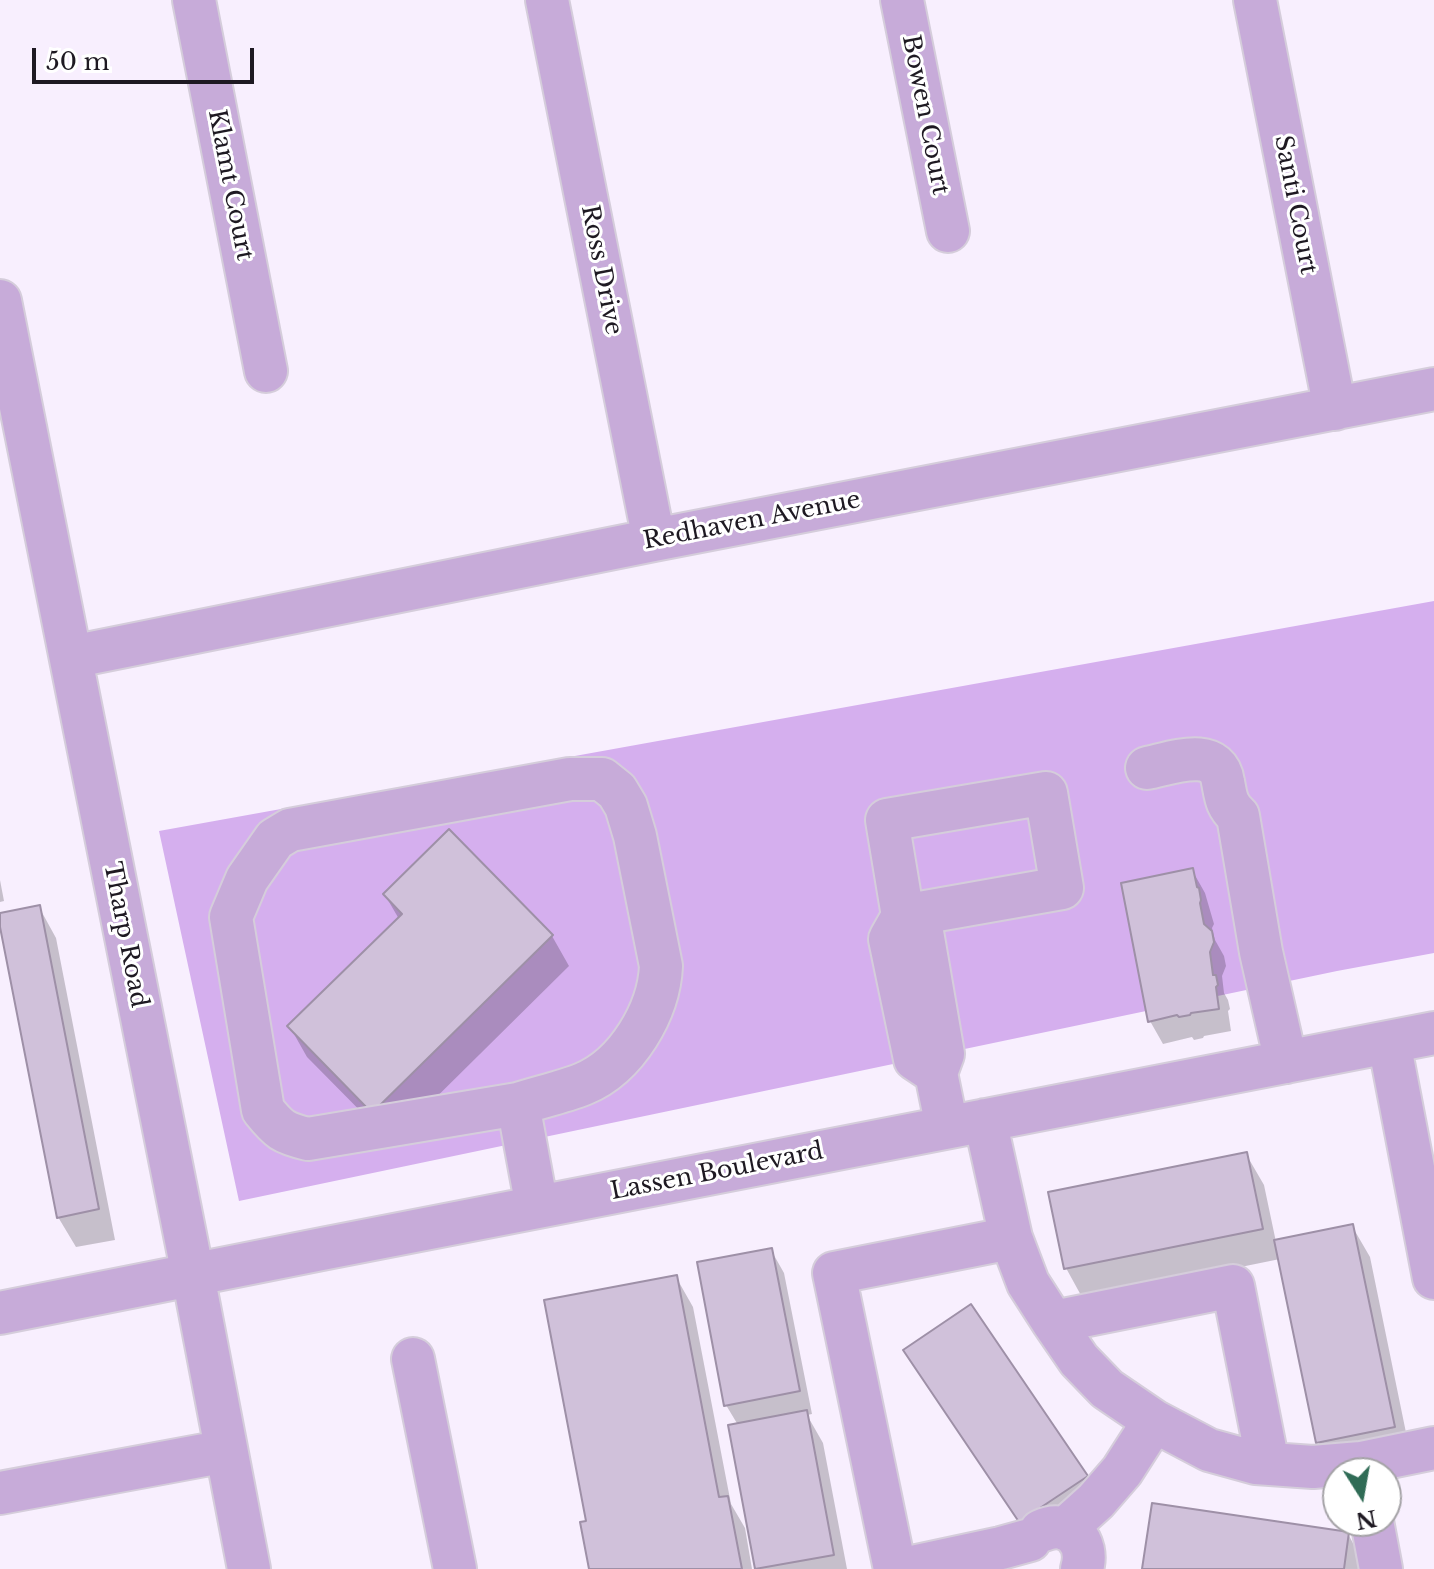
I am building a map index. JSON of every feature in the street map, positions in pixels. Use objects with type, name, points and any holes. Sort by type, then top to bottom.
[{"type":"street","name":"Klamt Court","points":[[194,0],[266,371]]},
{"type":"street","name":"Ross Drive","points":[[547,0],[654,540]]},
{"type":"street","name":"Bowen Court","points":[[902,0],[948,231]]},
{"type":"street","name":"Santi Court","points":[[1255,0],[1335,409]]},
{"type":"street","name":"Tharp Road","points":[[0,301],[249,1569]]},
{"type":"street","name":"Redhaven Avenue","points":[[71,657],[1434,389]]},
{"type":"street","points":[[1147,768],[1199,759],[1212,761],[1219,768],[1229,807],[1238,816],[1261,952],[1286,1062]]},
{"type":"street","points":[[570,779],[602,779],[617,791],[626,806],[635,836],[661,966],[654,1006],[624,1053],[607,1069],[586,1083],[518,1104],[308,1139],[289,1135],[276,1127],[263,1110],[231,917],[247,879],[275,839],[290,830],[570,779]]},
{"type":"street","points":[[903,916],[922,932],[943,1054],[936,1073],[966,1124],[1028,1283],[1079,1360],[1107,1389],[1154,1421],[1209,1450],[1256,1463],[1322,1467]]},
{"type":"street","name":"Lassen Boulevard","points":[[0,1313],[1434,1033]]},
{"type":"street","points":[[1389,1042],[1434,1278]]},
{"type":"street","points":[[518,1104],[537,1207]]},
{"type":"street","points":[[895,1569],[834,1273],[1011,1238]]},
{"type":"street","points":[[1053,1322],[1233,1286],[1268,1464]]},
{"type":"street","points":[[413,1359],[455,1569]]},
{"type":"street","points":[[1041,1546],[1096,1501],[1122,1471],[1154,1421]]},
{"type":"street","points":[[1402,1457],[1434,1448]]},
{"type":"street","points":[[0,1493],[226,1451]]},
{"type":"street","points":[[903,1569],[1001,1548],[1041,1546],[1074,1533],[1084,1549],[1082,1569]]},
{"type":"street","points":[[1375,1537],[1381,1569]]},
{"type":"shaded area","points":[[1434,601],[1434,953],[239,1201],[159,831]]},
{"type":"building","points":[[449,829],[553,935],[372,1113],[287,1026],[402,914],[383,894]]},
{"type":"building","points":[[1193,868],[1204,924],[1212,931],[1214,942],[1210,952],[1213,975],[1216,975],[1218,985],[1219,1009],[1148,1022],[1121,883]]},
{"type":"building","points":[[40,905],[99,1209],[57,1218],[0,927],[0,913]]},
{"type":"building","points":[[1247,1152],[1263,1229],[1064,1269],[1048,1192]]},
{"type":"building","points":[[1353,1224],[1395,1427],[1316,1443],[1274,1240]]},
{"type":"building","points":[[772,1248],[800,1391],[724,1406],[697,1262]]},
{"type":"building","points":[[677,1275],[719,1497],[728,1496],[742,1569],[589,1569],[580,1522],[586,1521],[544,1300]]},
{"type":"building","points":[[971,1304],[1088,1476],[1019,1522],[903,1350]]},
{"type":"building","points":[[807,1410],[834,1555],[755,1569],[728,1425]]},
{"type":"building","points":[[1152,1503],[1322,1528],[1322,1537],[1348,1537],[1344,1569],[1142,1569]]}]
